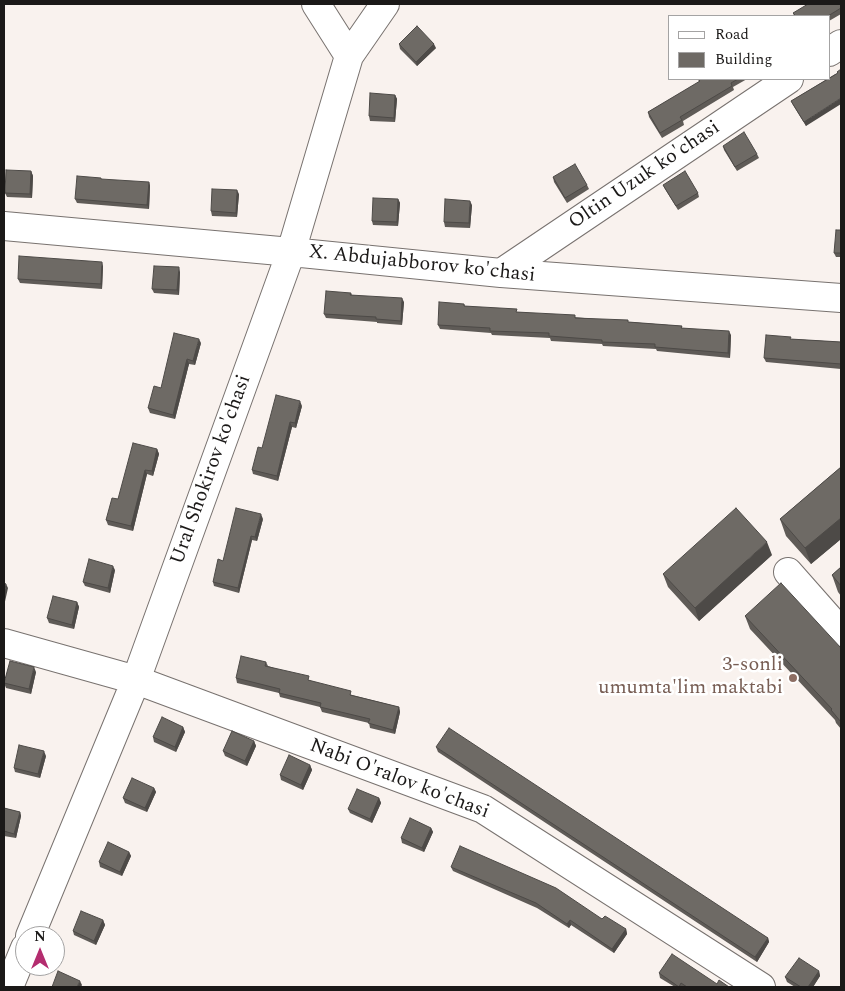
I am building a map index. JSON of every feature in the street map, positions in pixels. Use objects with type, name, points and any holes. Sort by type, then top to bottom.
[{"type":"street","points":[[316,4],[350,56]]},
{"type":"street","name":"Ural Shokirov ko'chasi","points":[[34,926],[136,680],[291,252],[350,56],[385,4]]},
{"type":"street","points":[[830,51],[841,44]]},
{"type":"street","name":"Oltin Uzuk ko'chasi","points":[[501,274],[788,80]]},
{"type":"street","name":"X. Abdujabborov ko'chasi","points":[[4,226],[291,252],[501,274],[841,298]]},
{"type":"street","points":[[788,572],[841,632]]},
{"type":"street","name":"Nabi O'ralov ko'chasi","points":[[4,643],[136,680],[482,809],[761,987]]},
{"type":"street","points":[[9,987],[15,972]]},
{"type":"building","points":[[808,4],[841,4],[841,8],[830,15],[795,15],[793,13]]},
{"type":"building","points":[[417,26],[434,44],[416,62],[399,44]]},
{"type":"building","points":[[841,69],[841,98],[804,122],[791,101],[826,80],[830,80]]},
{"type":"building","points":[[736,80],[731,83],[732,86],[680,117],[682,120],[660,133],[648,112],[700,81]]},
{"type":"building","points":[[370,93],[395,95],[394,118],[369,116]]},
{"type":"building","points":[[744,132],[757,154],[735,167],[723,146]]},
{"type":"building","points":[[575,164],[587,185],[565,198],[553,177]]},
{"type":"building","points":[[6,170],[31,171],[30,194],[5,193]]},
{"type":"building","points":[[685,171],[698,193],[676,206],[663,185]]},
{"type":"building","points":[[77,176],[149,182],[147,205],[75,199]]},
{"type":"building","points":[[212,189],[237,190],[236,213],[211,211]]},
{"type":"building","points":[[373,198],[398,199],[397,222],[372,221]]},
{"type":"building","points":[[445,199],[470,201],[469,223],[444,222]]},
{"type":"building","points":[[836,230],[841,230],[841,253],[834,253]]},
{"type":"building","points":[[19,256],[102,262],[101,284],[18,279]]},
{"type":"building","points":[[154,266],[179,267],[177,290],[152,289]]},
{"type":"building","points":[[326,291],[351,293],[350,295],[402,298],[401,321],[376,319],[376,317],[324,314]]},
{"type":"building","points":[[439,302],[464,304],[464,306],[517,309],[516,312],[575,315],[575,318],[628,320],[628,322],[682,326],[681,328],[729,331],[728,353],[655,347],[655,344],[602,342],[602,340],[549,336],[549,333],[490,331],[490,328],[438,325]]},
{"type":"building","points":[[174,333],[199,339],[193,361],[187,359],[173,415],[148,408],[154,386],[161,388]]},
{"type":"building","points":[[766,335],[791,337],[790,339],[841,342],[841,364],[764,358]]},
{"type":"building","points":[[276,395],[300,401],[295,423],[290,422],[277,476],[252,470],[258,447],[262,448]]},
{"type":"building","points":[[133,443],[157,449],[152,471],[145,470],[131,526],[106,520],[112,498],[118,499]]},
{"type":"building","points":[[841,467],[841,518],[805,548],[780,519]]},
{"type":"building","points":[[236,508],[261,514],[255,537],[251,536],[238,588],[213,582],[218,559],[223,561]]},
{"type":"building","points":[[736,508],[767,542],[695,608],[663,574]]},
{"type":"building","points":[[89,559],[113,566],[108,588],[83,582]]},
{"type":"building","points":[[841,567],[841,586],[832,575]]},
{"type":"building","points":[[781,583],[841,648],[841,722],[832,709],[745,616]]},
{"type":"building","points":[[53,596],[77,602],[72,625],[47,618]]},
{"type":"building","points":[[241,656],[266,662],[265,666],[309,676],[308,680],[351,691],[350,695],[399,707],[393,730],[368,723],[370,719],[320,707],[321,703],[279,693],[280,689],[236,678]]},
{"type":"building","points":[[10,661],[34,667],[29,689],[4,683]]},
{"type":"building","points":[[162,717],[183,727],[175,747],[153,737]]},
{"type":"building","points":[[449,728],[768,938],[755,957],[436,747]]},
{"type":"building","points":[[232,731],[254,741],[245,761],[223,751]]},
{"type":"building","points":[[19,745],[44,751],[38,774],[14,768]]},
{"type":"building","points":[[289,755],[310,765],[301,785],[280,775]]},
{"type":"building","points":[[132,778],[154,788],[145,808],[123,798]]},
{"type":"building","points":[[357,789],[379,798],[370,819],[348,809]]},
{"type":"building","points":[[4,808],[20,812],[14,834],[4,831]]},
{"type":"building","points":[[410,818],[431,828],[422,848],[401,838]]},
{"type":"building","points":[[108,842],[129,852],[120,872],[99,862]]},
{"type":"building","points":[[460,846],[556,888],[602,919],[605,916],[626,929],[612,949],[570,920],[567,924],[536,903],[451,867]]},
{"type":"building","points":[[81,911],[103,920],[94,941],[73,931]]},
{"type":"building","points":[[672,954],[717,984],[719,980],[729,987],[687,987],[681,983],[679,987],[659,973]]},
{"type":"building","points":[[799,958],[819,971],[808,987],[801,987],[785,977]]},
{"type":"building","points":[[65,974],[80,981],[77,987],[52,987],[56,976],[65,976]]},
{"type":"place","name":"3-sonli umumta'lim maktabi","points":[[793,678]]}]
